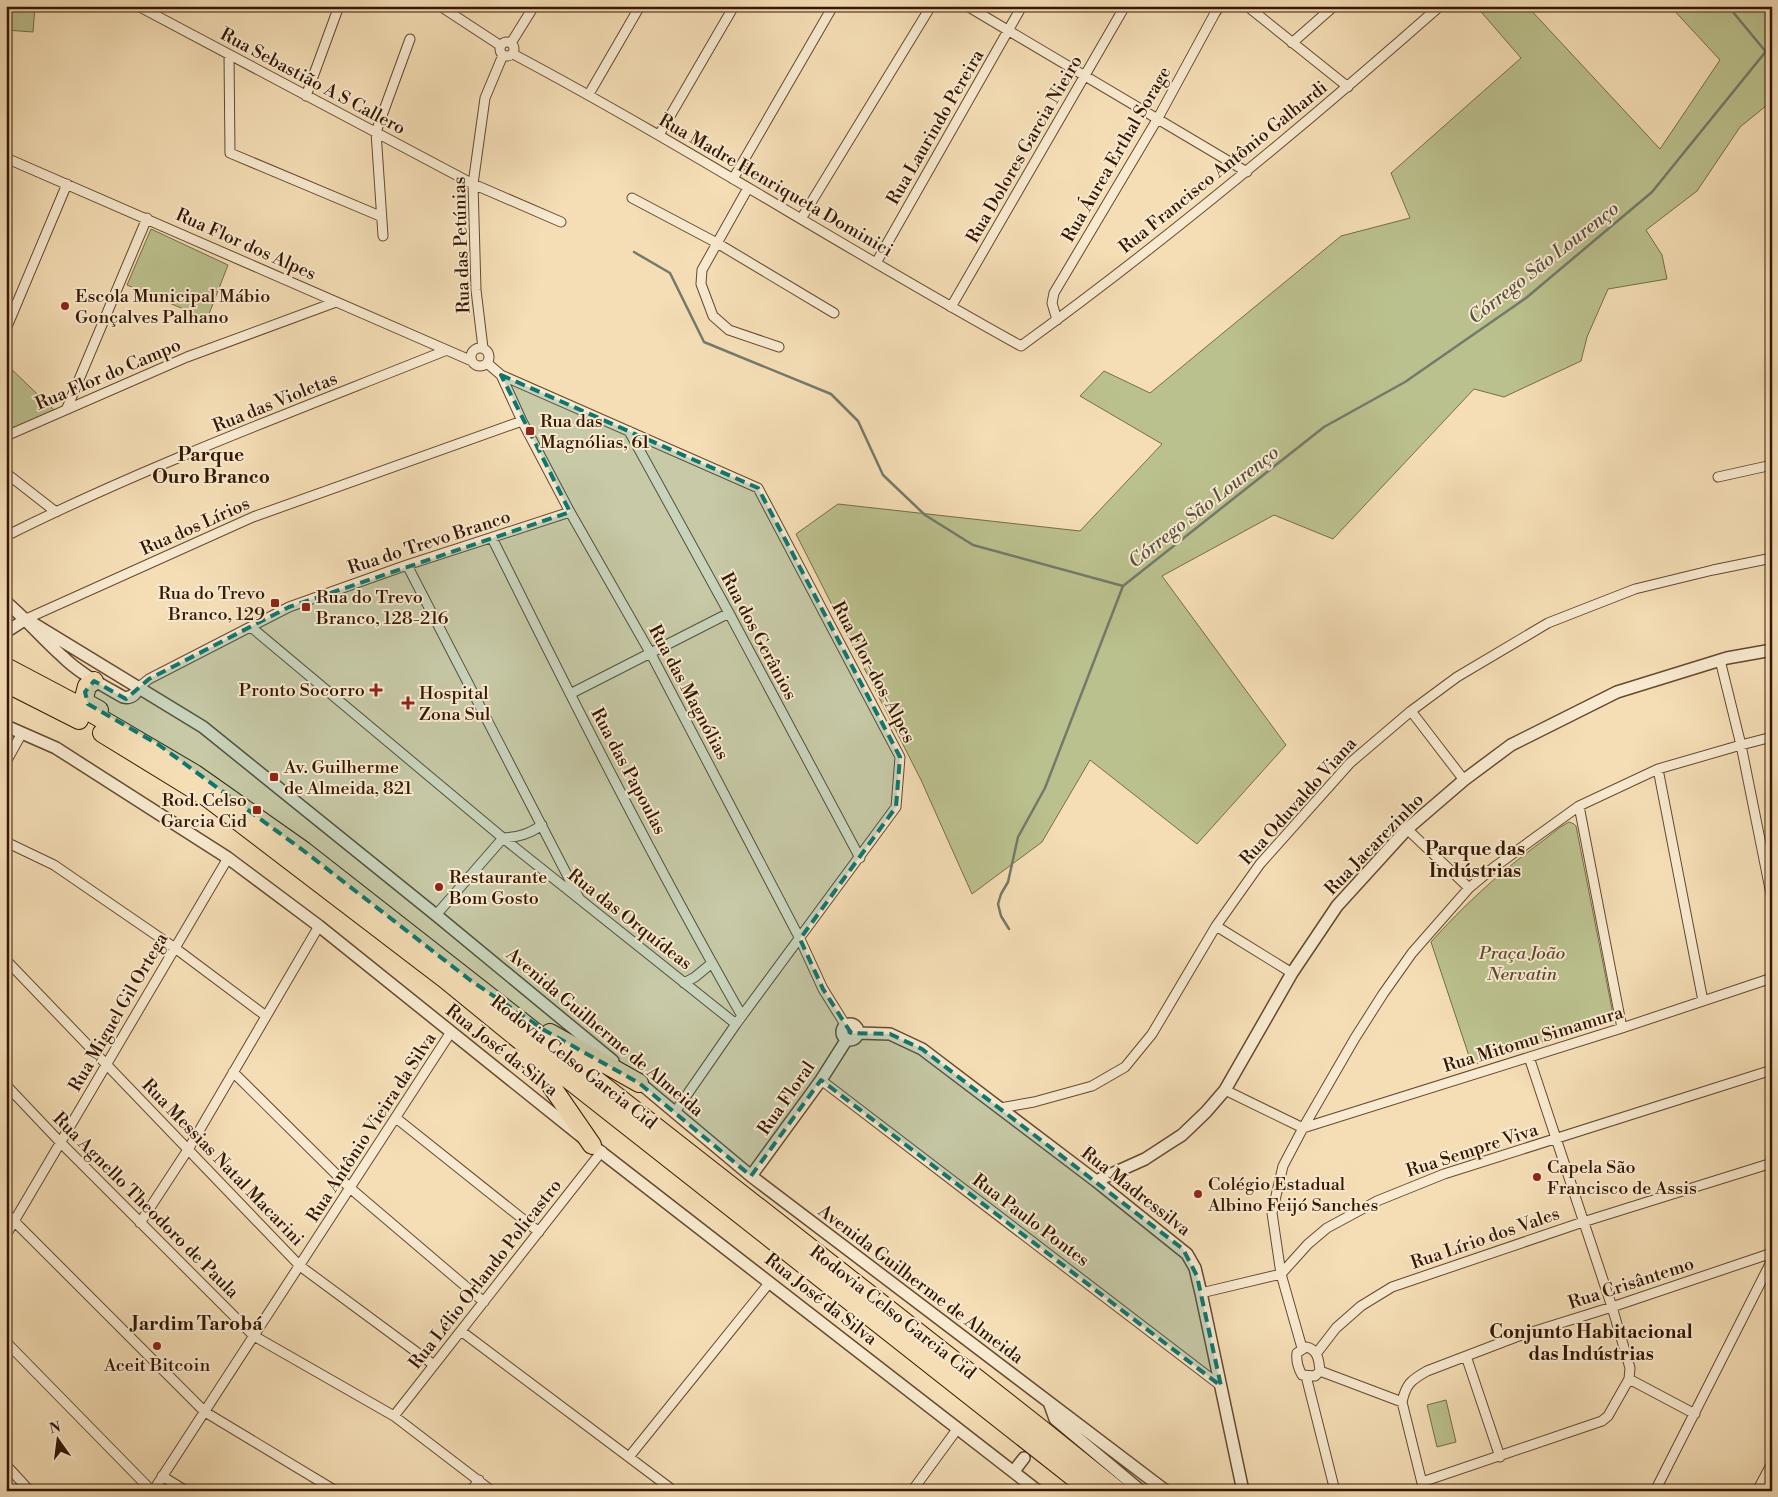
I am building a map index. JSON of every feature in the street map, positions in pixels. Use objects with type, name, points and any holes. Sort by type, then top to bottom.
[{"type":"highway","name":"Rodovia Celso Garcia Cid","points":[[6,667],[76,704],[195,774],[304,851],[1033,1421],[1118,1491]]},
{"type":"highway","points":[[94,681],[87,686],[85,692],[84,698],[88,704],[159,745],[195,774]]},
{"type":"highway","name":"Rodovia Celso Garcia Cid","points":[[6,683],[74,716],[208,798],[445,979],[557,1070],[1091,1491]]},
{"type":"highway","points":[[445,979],[465,1002],[520,1050],[540,1071],[597,1148]]},
{"type":"highway","points":[[470,980],[488,990],[544,1030],[587,1052],[639,1083]]},
{"type":"street","name":"Rua Sebastião A S Callero","points":[[138,6],[473,184],[561,222]]},
{"type":"street","points":[[306,96],[338,6]]},
{"type":"street","points":[[441,6],[508,57],[513,54],[514,47],[511,43]]},
{"type":"street","points":[[511,43],[534,6]]},
{"type":"street","points":[[589,94],[640,6]]},
{"type":"street","points":[[658,135],[734,6]]},
{"type":"street","points":[[733,179],[833,6]]},
{"type":"street","points":[[801,219],[931,6]]},
{"type":"street","points":[[967,6],[1246,172]]},
{"type":"street","name":"Rua Laurindo Pereira","points":[[876,263],[1022,6]]},
{"type":"street","name":"Rua Dolores Garcia Nieiro","points":[[951,307],[1125,6]]},
{"type":"street","name":"Rua Áurea Erthal Sorage","points":[[1057,320],[1052,303],[1054,293],[1158,118],[1220,6]]},
{"type":"street","points":[[1246,6],[1348,87]]},
{"type":"street","points":[[1292,43],[1334,6]]},
{"type":"street","name":"Rua Francisco Antônio Galhardi","points":[[1021,346],[1246,172],[1348,87],[1440,6]]},
{"type":"street","points":[[383,236],[380,216],[376,132],[410,39]]},
{"type":"street","points":[[502,51],[504,43],[511,43]]},
{"type":"street","name":"Rua das Petúnias","points":[[483,348],[476,290],[473,184],[485,98],[502,51]]},
{"type":"street","name":"Rua Madre Henriqueta Dominici","points":[[513,54],[589,94],[951,307],[1021,346]]},
{"type":"street","points":[[229,55],[230,153],[380,216]]},
{"type":"street","name":"Rua Flor dos Alpes","points":[[6,158],[472,361]]},
{"type":"street","points":[[6,329],[68,184]]},
{"type":"street","points":[[748,188],[702,270],[701,284],[713,316],[729,330],[779,347]]},
{"type":"street","points":[[632,198],[717,243],[834,313]]},
{"type":"street","points":[[67,408],[147,218]]},
{"type":"street","name":"Rua Flor do Campo","points":[[6,436],[187,357],[336,302]]},
{"type":"street","points":[[477,348],[483,348],[489,355],[487,363],[479,366],[472,361],[472,352],[477,348]]},
{"type":"street","name":"Rua das Violetas","points":[[6,536],[56,512],[231,437],[447,350]]},
{"type":"street","name":"Rua Flor-dos-Alpes","points":[[487,363],[501,375],[758,488],[900,756],[896,807],[739,1020],[675,1112]]},
{"type":"street","name":"Rua das Magnólias","points":[[501,375],[522,421],[570,512],[650,654],[800,939],[823,989],[846,1026]]},
{"type":"street","name":"Rua dos Lírios","points":[[26,619],[253,518],[522,421]]},
{"type":"street","name":"Rua dos Gerânios","points":[[628,431],[729,613],[860,858]]},
{"type":"street","points":[[1718,477],[1772,464]]},
{"type":"street","points":[[6,473],[56,512]]},
{"type":"street","name":"Rua do Trevo Branco","points":[[140,687],[149,678],[289,608],[406,565],[570,512]]},
{"type":"street","name":"Rua das Papoulas","points":[[492,538],[570,694],[712,963],[739,1020]]},
{"type":"street","name":"Rua Oduvaldo Viana","points":[[1000,1108],[1034,1102],[1092,1086],[1125,1067],[1152,1034],[1216,926],[1260,864],[1350,763],[1411,711],[1457,677],[1548,623],[1636,589],[1772,558]]},
{"type":"street","points":[[406,565],[581,902]]},
{"type":"street","name":"Avenida Guilherme de Almeida","points":[[6,602],[26,619],[63,658],[94,681],[128,698],[134,695],[140,687]]},
{"type":"street","points":[[570,694],[729,613]]},
{"type":"street","points":[[6,632],[26,619]]},
{"type":"street","name":"Avenida Guilherme de Almeida","points":[[26,619],[203,727],[436,915],[751,1176],[1049,1403],[1055,1418]]},
{"type":"street","name":"Rua das Orquídeas","points":[[251,626],[581,902],[684,983],[739,1020]]},
{"type":"street","name":"Rua Jacarezinho","points":[[1096,1181],[1145,1158],[1182,1135],[1195,1124],[1225,1090],[1292,973],[1337,906],[1407,828],[1464,780],[1511,745],[1617,692],[1720,660],[1772,650]]},
{"type":"street","points":[[1720,660],[1741,745],[1772,899]]},
{"type":"street","points":[[1411,711],[1464,780]]},
{"type":"street","name":"Rua José da Silva","points":[[6,726],[56,748],[228,858],[319,926],[597,1148],[1038,1491]]},
{"type":"street","points":[[6,762],[22,733]]},
{"type":"street","points":[[1302,1348],[1281,1274],[1272,1213],[1283,1166],[1302,1128],[1355,1038],[1390,984],[1426,935],[1469,888],[1493,868],[1579,806],[1658,769],[1772,737]]},
{"type":"street","points":[[1658,769],[1704,1001]]},
{"type":"street","points":[[1579,806],[1622,1028]]},
{"type":"street","points":[[436,915],[503,838],[519,837],[530,833],[542,825]]},
{"type":"street","points":[[1407,828],[1469,888]]},
{"type":"street","points":[[6,842],[54,865],[175,948],[266,1016]]},
{"type":"street","name":"Rua Miguel Gil Ortega","points":[[6,1235],[228,858]]},
{"type":"street","points":[[140,1223],[188,1148],[319,926]]},
{"type":"street","points":[[1216,926],[1292,973]]},
{"type":"street","name":"Rua Messias Natal Macarini","points":[[6,960],[300,1266],[434,1365]]},
{"type":"street","points":[[684,983],[695,977],[712,963]]},
{"type":"street","name":"Rua Mitomu Simamura","points":[[1302,1128],[1622,1028],[1772,978]]},
{"type":"street","points":[[854,1025],[858,1033],[854,1039],[847,1039],[843,1032],[846,1026],[854,1025]]},
{"type":"street","name":"Rua Antônio Vieira da Silva","points":[[153,1491],[452,1032]]},
{"type":"street","name":"Rua Madressilva","points":[[858,1033],[890,1034],[922,1049],[1183,1249],[1195,1268],[1244,1491]]},
{"type":"street","name":"Rua Floral","points":[[751,1176],[821,1080],[847,1039]]},
{"type":"street","points":[[1320,1371],[1402,1402],[1423,1486],[1602,1421],[1608,1416],[1629,1379],[1630,1368],[1612,1307],[1529,1057]]},
{"type":"street","name":"Rua Sempre Viva","points":[[1281,1274],[1318,1235],[1332,1225],[1367,1206],[1422,1182],[1772,1070]]},
{"type":"street","points":[[233,1072],[350,1188],[484,1302]]},
{"type":"street","name":"Rua Paulo Pontes","points":[[821,1080],[1221,1386]]},
{"type":"street","name":"Rua Agnello Theodoro de Paula","points":[[6,1085],[60,1143],[254,1336],[394,1416],[492,1491]]},
{"type":"street","points":[[1225,1090],[1302,1128]]},
{"type":"street","points":[[396,1118],[539,1232]]},
{"type":"street","name":"Rua Lélio Orlando Policastro","points":[[394,1416],[539,1232],[597,1148]]},
{"type":"street","name":"Rua Lírio dos Vales","points":[[1316,1354],[1336,1328],[1360,1306],[1392,1287],[1583,1222],[1772,1163]]},
{"type":"street","points":[[6,1213],[205,1412],[336,1491]]},
{"type":"street","name":"Rua Crisântemo","points":[[1402,1402],[1405,1389],[1415,1378],[1428,1371],[1516,1337],[1772,1254]]},
{"type":"street","points":[[1655,1491],[1772,1260]]},
{"type":"street","points":[[1201,1293],[1281,1274]]},
{"type":"street","points":[[629,1457],[770,1282]]},
{"type":"street","points":[[461,1331],[674,1491]]},
{"type":"street","points":[[6,1342],[153,1491]]},
{"type":"street","points":[[1302,1348],[1311,1348],[1316,1354],[1320,1363],[1320,1371],[1314,1376],[1302,1375],[1296,1359],[1297,1353],[1302,1348]]},
{"type":"street","points":[[1466,1356],[1500,1457]]},
{"type":"street","points":[[1306,1376],[1335,1491]]},
{"type":"street","points":[[1629,1379],[1695,1414]]},
{"type":"street","points":[[1055,1418],[1142,1491]]},
{"type":"street","points":[[1055,1418],[1166,1491]]},
{"type":"street","points":[[915,1490],[958,1428]]},
{"type":"street","points":[[1014,1472],[1024,1458]]},
{"type":"street","points":[[1757,1491],[1772,1463]]},
{"type":"street","points":[[6,1465],[30,1491]]},
{"type":"street","points":[[162,1476],[186,1491]]},
{"type":"street","points":[[471,1491],[479,1480]]},
{"type":"highlighted area","points":[[501,375],[758,488],[900,757],[896,807],[800,939],[823,989],[851,1033],[890,1034],[922,1049],[1183,1249],[1197,1276],[1221,1386],[821,1080],[751,1176],[639,1083],[544,1030],[470,980],[304,851],[159,745],[88,704],[85,692],[94,681],[126,699],[149,679],[289,607],[570,512]]},
{"type":"green space","points":[[6,6],[35,6],[33,32],[6,30]]},
{"type":"green space","points":[[1476,6],[1527,6],[1660,149],[1720,60],[1670,6],[1772,6],[1772,101],[1740,127],[1697,191],[1646,230],[1662,255],[1667,279],[1608,289],[1587,337],[1581,361],[1504,397],[1474,389],[1333,539],[1274,515],[1162,576],[1286,745],[1197,844],[1090,760],[1042,842],[972,894],[921,780],[796,534],[838,504],[1080,531],[1162,444],[1080,396],[1104,371],[1150,393],[1341,236],[1410,218],[1391,173],[1521,58]]},
{"type":"green space","points":[[151,229],[228,265],[207,319],[127,285]]},
{"type":"green space","points":[[6,364],[54,410],[6,432]]},
{"type":"green space","name":"Praça João Nervatin","points":[[1569,822],[1576,826],[1612,1009],[1611,1016],[1606,1021],[1472,1065],[1431,942],[1468,903],[1495,879],[1560,827]]},
{"type":"green space","points":[[1446,1400],[1456,1442],[1437,1447],[1427,1405]]},
{"type":"waterway","points":[[1728,6],[1766,52]]},
{"type":"waterway","name":"Córrego São Lourenço","points":[[634,252],[670,273],[704,342],[831,394],[858,421],[883,475],[925,515],[973,545],[1123,586],[1324,427],[1405,382],[1526,298],[1652,192],[1767,50],[1772,50]]},
{"type":"waterway","points":[[1009,929],[1001,916],[998,904],[1008,882],[1018,837],[1045,788],[1123,586]]},
{"type":"place","name":"Escola Municipal Mábio Gonçalves Palhano","points":[[65,306]]},
{"type":"place","name":"Rua das Magnólias, 61","points":[[530,431]]},
{"type":"place","name":"Rua do Trevo Branco, 129","points":[[275,603]]},
{"type":"place","name":"Rua do Trevo Branco, 128-216","points":[[306,607]]},
{"type":"place","name":"Pronto Socorro","points":[[376,690]]},
{"type":"place","name":"Hospital Zona Sul","points":[[408,703]]},
{"type":"place","name":"Av. Guilherme de Almeida, 821","points":[[274,777]]},
{"type":"place","name":"Rod. Celso Garcia Cid","points":[[257,810]]},
{"type":"place","name":"Restaurante Bom Gosto","points":[[439,887]]},
{"type":"place","name":"Capela São Francisco de Assis","points":[[1537,1177]]},
{"type":"place","name":"Colégio Estadual Albino Feijó Sanches","points":[[1198,1194]]},
{"type":"place","name":"Aceit Bitcoin","points":[[157,1346]]},
{"type":"district","name":"Parque Ouro Branco","points":[[211,465]]},
{"type":"district","name":"Parque das Indústrias","points":[[1475,859]]},
{"type":"district","name":"Jardim Tarobá","points":[[197,1323]]},
{"type":"district","name":"Conjunto Habitacional das Indústrias","points":[[1591,1342]]}]
